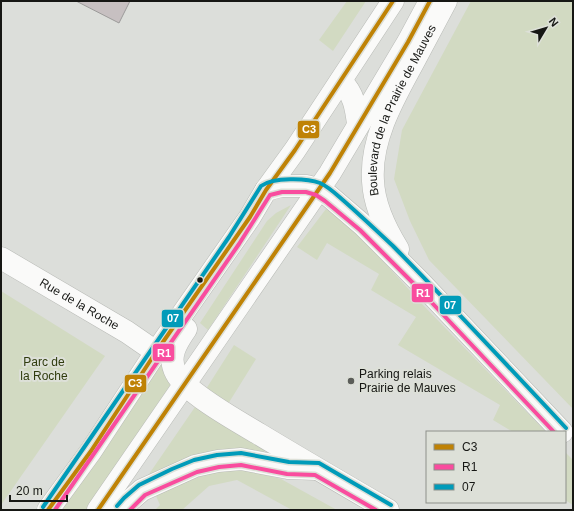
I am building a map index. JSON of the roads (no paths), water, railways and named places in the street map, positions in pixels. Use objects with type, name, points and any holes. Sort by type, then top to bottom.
[{"type":"main road","points":[[48,510],[91,451],[156,352],[250,217],[266,190],[295,150],[393,1]]},
{"type":"main road","points":[[98,510],[318,189],[408,42],[430,1]]},
{"type":"main road","name":"Boulevard de la Prairie de Mauves","points":[[421,283],[384,225],[377,204],[373,181],[374,159],[390,105],[446,1]]},
{"type":"main road","points":[[341,81],[346,86],[355,102],[358,124]]},
{"type":"main road","name":"Boulevard de la Prairie de Mauves","points":[[266,190],[281,186],[298,186],[318,189],[329,196],[364,226],[421,283],[561,431]]},
{"type":"main road","points":[[250,217],[238,252],[177,342],[171,360],[176,374],[184,384],[208,403],[228,416],[388,510]]},
{"type":"main road","name":"Rue de la Roche","points":[[1,258],[126,332],[156,352]]},
{"type":"main road","points":[[122,510],[128,502],[142,490],[195,466],[218,461],[241,459],[288,468],[317,469]]},
{"type":"place","name":"Parking relais Prairie de Mauves","points":[[351,381]]},
{"type":"park label","name":"Parc de la Roche","points":[[44,369]]}]
